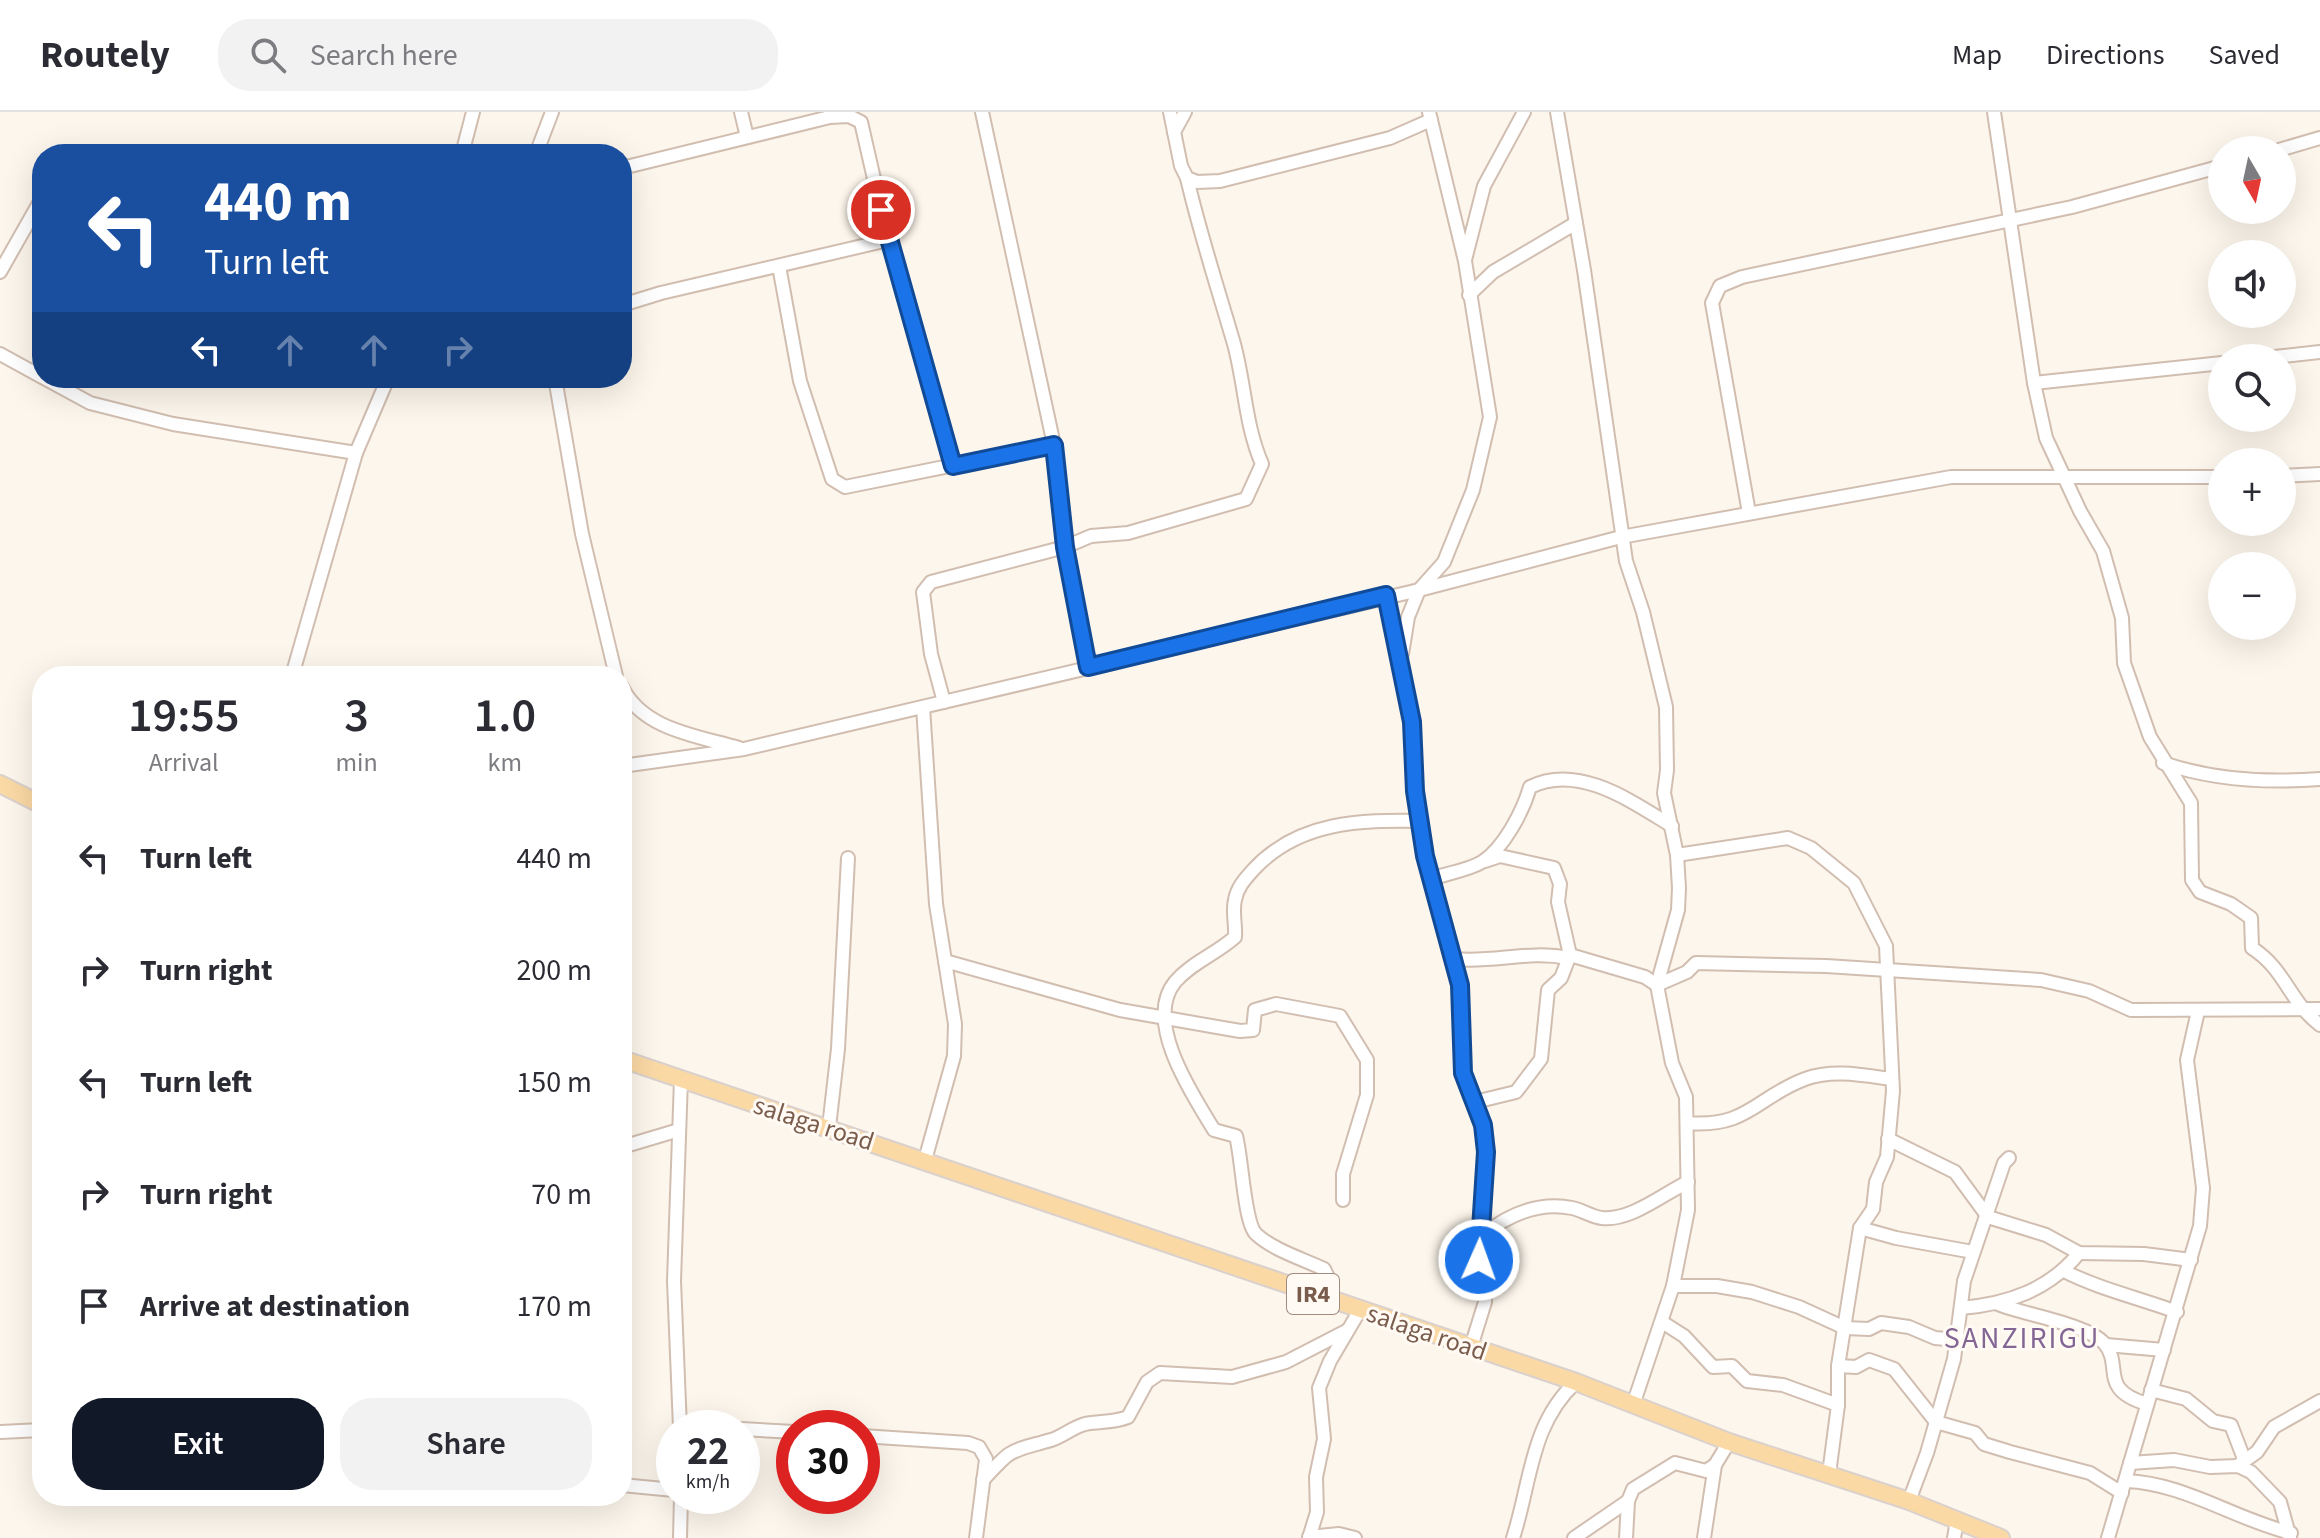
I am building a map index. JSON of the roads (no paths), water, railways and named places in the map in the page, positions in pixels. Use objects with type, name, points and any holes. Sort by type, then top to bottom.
[{"type":"main road","points":[[0,784],[32,800]]},
{"type":"main road","name":"salaga road","points":[[632,1062],[1576,1382],[1729,1442],[1909,1501],[2001,1538]]},
{"type":"street","points":[[465,144],[473,112]]},
{"type":"street","points":[[540,144],[552,112]]},
{"type":"street","points":[[741,112],[747,137]]},
{"type":"street","points":[[982,112],[1054,445],[1065,547],[1088,667]]},
{"type":"street","points":[[944,702],[931,654],[923,592],[931,582],[1065,547],[1091,536],[1128,533],[1246,499],[1262,464],[1251,440],[1234,347],[1210,273],[1170,112]]},
{"type":"street","points":[[1174,132],[1185,112]]},
{"type":"street","points":[[1465,261],[1484,186],[1524,112]]},
{"type":"street","points":[[1557,112],[1621,537],[1666,707],[1667,770],[1664,793],[1677,855],[1678,910],[1657,985],[1672,1063],[1686,1097],[1688,1210],[1673,1286],[1633,1405]]},
{"type":"street","points":[[1994,112],[2034,383],[2046,438],[2103,551],[2122,618],[2124,663],[2163,763],[2191,803],[2192,880],[2200,892],[2231,904],[2251,918],[2252,948],[2279,971],[2300,1009],[2320,1025]]},
{"type":"street","points":[[632,166],[830,117],[849,116],[861,122],[888,240],[953,466]]},
{"type":"street","points":[[1187,178],[1197,182],[1220,181],[1390,138],[1430,116],[1465,261],[1490,417],[1464,515],[1444,562],[1419,590],[1408,617],[1400,662]]},
{"type":"street","points":[[2296,145],[2320,138]]},
{"type":"street","points":[[1749,513],[1713,316],[1712,303],[1720,286],[1742,277],[2010,220],[2208,170]]},
{"type":"street","points":[[0,272],[32,216]]},
{"type":"street","points":[[1469,295],[1493,272],[1576,223]]},
{"type":"street","points":[[632,302],[888,240]]},
{"type":"street","points":[[779,266],[800,381],[832,479],[845,487],[1054,445]]},
{"type":"street","points":[[2296,355],[2320,352]]},
{"type":"street","points":[[0,354],[32,372]]},
{"type":"street","points":[[2034,383],[2208,364]]},
{"type":"street","points":[[62,388],[90,403],[173,424],[356,453]]},
{"type":"street","points":[[295,666],[356,453],[384,388]]},
{"type":"street","points":[[557,388],[582,534],[614,666]]},
{"type":"street","points":[[2296,475],[2320,474]]},
{"type":"street","points":[[632,765],[744,749],[1386,595],[1419,590],[1621,537],[1749,513],[1951,477],[2208,477]]},
{"type":"street","points":[[1386,595],[1412,722],[1415,791],[1425,856],[1434,878],[1455,959],[1463,1020],[1463,1073],[1483,1125],[1486,1152],[1480,1237],[1485,1302],[1471,1347]]},
{"type":"street","points":[[632,702],[657,724],[744,749]]},
{"type":"street","points":[[923,707],[936,904],[955,1024],[954,1056],[925,1160]]},
{"type":"street","points":[[2163,763],[2194,773],[2247,779],[2320,779]]},
{"type":"street","points":[[1482,862],[1500,843],[1530,787],[1543,780],[1592,783],[1672,826]]},
{"type":"street","points":[[1320,1297],[1327,1275],[1324,1269],[1264,1240],[1252,1229],[1244,1197],[1243,1162],[1236,1136],[1214,1130],[1170,1047],[1163,1020],[1165,999],[1174,983],[1235,937],[1235,900],[1243,881],[1275,847],[1311,832],[1368,820],[1421,821]]},
{"type":"street","points":[[1677,855],[1788,838],[1811,848],[1854,883],[1886,946],[1890,971],[1893,1091],[1888,1139],[1873,1209],[1860,1228],[1838,1366],[1838,1405],[1829,1474]]},
{"type":"street","points":[[1434,878],[1500,856],[1554,868],[1569,956],[1561,978],[1548,990],[1541,1059],[1516,1092],[1475,1102]]},
{"type":"street","points":[[829,1127],[838,1049],[848,858]]},
{"type":"street","points":[[1455,959],[1487,961],[1540,952],[1569,956],[1645,977],[1657,985]]},
{"type":"street","points":[[945,961],[1163,1020],[1253,1030],[1255,1010],[1276,1004],[1340,1016],[1367,1060],[1367,1095],[1343,1174],[1343,1200]]},
{"type":"street","points":[[1657,985],[1687,972],[1696,963],[2041,980],[2089,991],[2131,1010],[2320,1009]]},
{"type":"street","points":[[2108,1538],[2200,1226],[2203,1188],[2187,1060],[2198,1011]]},
{"type":"street","points":[[1687,1123],[1740,1119],[1806,1079],[1839,1073],[1891,1079]]},
{"type":"street","points":[[679,1410],[674,1281],[681,1079]]},
{"type":"street","points":[[632,1144],[679,1130]]},
{"type":"street","points":[[1888,1139],[1955,1172],[1988,1217],[2046,1235],[2079,1253],[2144,1254],[2191,1260]]},
{"type":"street","points":[[1909,1501],[1936,1422],[1958,1340],[1964,1281],[2004,1163],[2009,1158]]},
{"type":"street","points":[[1480,1237],[1500,1220],[1540,1206],[1571,1207],[1602,1218],[1629,1214],[1688,1182]]},
{"type":"street","points":[[1860,1228],[1973,1252]]},
{"type":"street","points":[[1961,1308],[1998,1304],[2021,1297],[2064,1271],[2079,1253]]},
{"type":"street","points":[[2064,1271],[2088,1283],[2177,1312]]},
{"type":"street","points":[[1673,1286],[1717,1286],[1752,1292],[1799,1307],[1845,1328],[1869,1329],[1881,1323],[1909,1327],[1935,1338],[1958,1340]]},
{"type":"street","points":[[1998,1304],[2027,1316],[2090,1332],[2106,1345],[2164,1350]]},
{"type":"street","points":[[1355,1538],[1339,1534],[1309,1537],[1317,1512],[1316,1477],[1324,1439],[1319,1388],[1330,1361],[1360,1310]]},
{"type":"street","points":[[1662,1322],[1684,1336],[1713,1367],[1732,1366],[1747,1381],[1783,1385],[1838,1405]]},
{"type":"street","points":[[983,1480],[1008,1453],[1027,1444],[1052,1440],[1086,1424],[1109,1424],[1128,1417],[1147,1382],[1160,1373],[1232,1377],[1286,1362],[1348,1330]]},
{"type":"street","points":[[2106,1345],[2117,1387],[2129,1399],[2147,1404]]},
{"type":"street","points":[[1838,1366],[1856,1367],[1869,1360],[1894,1369],[1936,1422],[1975,1433],[1984,1444],[2090,1473],[2124,1487],[2184,1491],[2246,1520],[2290,1535]]},
{"type":"street","points":[[1513,1538],[1530,1463],[1551,1408],[1576,1382]]},
{"type":"street","points":[[2151,1390],[2186,1399],[2213,1421],[2231,1425],[2241,1462],[2280,1502],[2290,1535]]},
{"type":"street","points":[[2130,1463],[2174,1460],[2210,1467],[2241,1462],[2257,1452],[2274,1427],[2320,1401]]},
{"type":"street","points":[[0,1432],[32,1430]]},
{"type":"street","points":[[880,1437],[968,1443],[979,1447],[986,1459],[976,1538]]},
{"type":"street","points":[[1704,1538],[1715,1465],[1729,1442]]},
{"type":"street","points":[[1626,1538],[1628,1501],[1633,1489],[1675,1463],[1706,1471],[1715,1465]]},
{"type":"street","points":[[632,1486],[656,1488]]},
{"type":"street","points":[[1574,1538],[1628,1501]]},
{"type":"street","points":[[680,1538],[681,1514]]},
{"type":"street","points":[[1954,1538],[1957,1520]]},
{"type":"district","name":"SANZIRIGU","points":[[2022,1338]]}]
